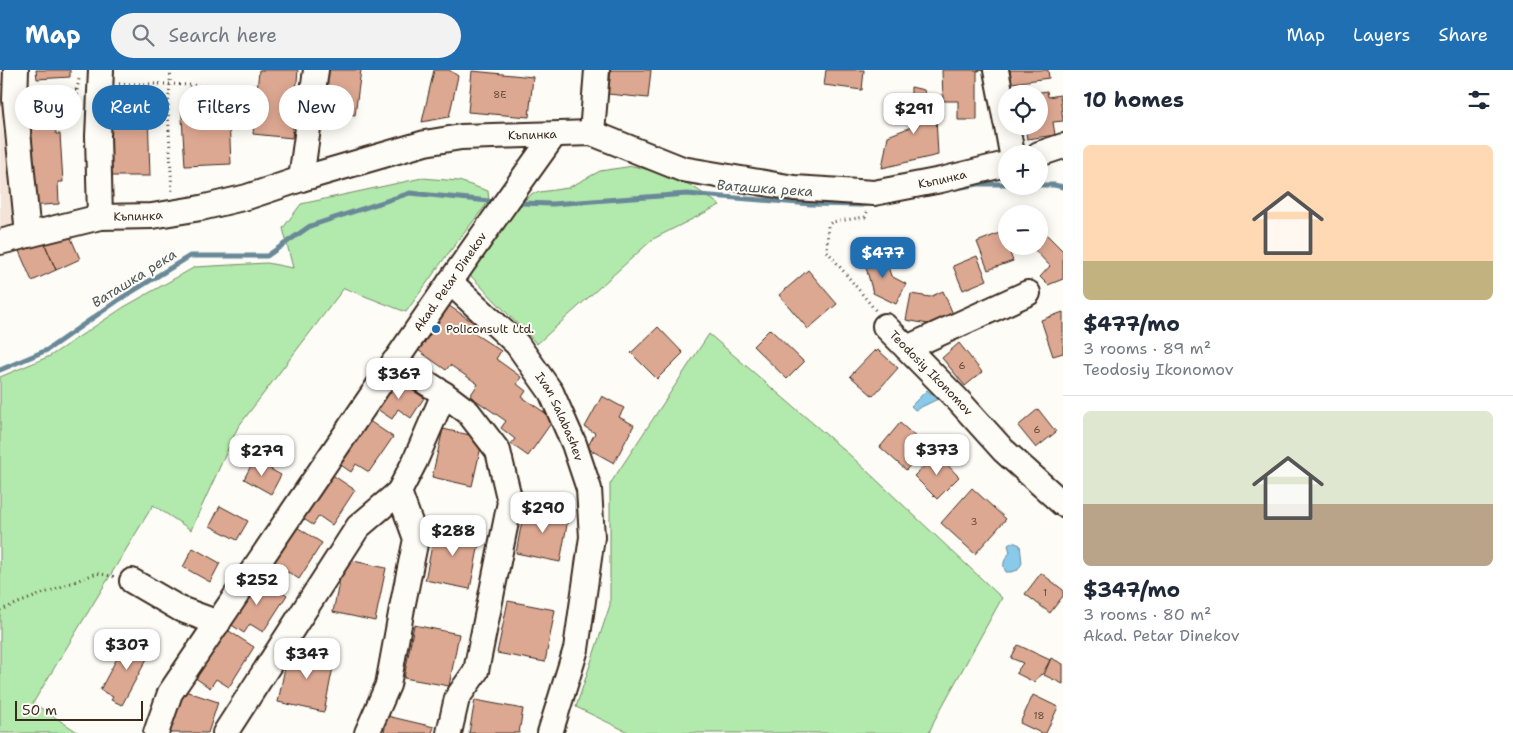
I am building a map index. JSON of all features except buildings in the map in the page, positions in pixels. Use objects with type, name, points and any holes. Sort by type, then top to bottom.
[{"type":"street","points":[[301,180],[316,70]]},
{"type":"street","points":[[592,133],[597,70]]},
{"type":"street","points":[[996,70],[999,85]]},
{"type":"street","points":[[100,77],[98,136],[100,217]]},
{"type":"street","points":[[16,81],[28,234]]},
{"type":"street","name":"Къпинка","points":[[0,242],[100,217],[152,216],[248,197],[425,144],[461,137],[592,133],[682,169],[794,188],[874,193],[941,180],[998,166]]},
{"type":"street","name":"Akad. Petar Dinekov","points":[[156,733],[170,693],[394,362],[554,134]]},
{"type":"street","points":[[1048,151],[1063,146]]},
{"type":"street","name":"Ivan Salabashev","points":[[450,282],[517,344],[551,392],[574,444],[589,489],[592,537],[576,649],[550,733]]},
{"type":"street","points":[[907,348],[1028,293]]},
{"type":"street","name":"Teodosiy Ikonomov","points":[[885,326],[958,400],[1003,450],[1063,504]]},
{"type":"street","points":[[394,362],[468,412],[498,451],[510,502],[476,671],[457,698],[448,733]]},
{"type":"street","points":[[226,733],[358,527],[399,492],[415,461],[444,394]]},
{"type":"street","points":[[367,733],[388,685],[416,539],[399,492]]},
{"type":"street","points":[[132,581],[180,609],[218,623]]},
{"type":"path","points":[[171,70],[168,107],[173,212]]},
{"type":"path","points":[[100,77],[188,85]]},
{"type":"path","points":[[16,81],[43,85]]},
{"type":"path","points":[[867,215],[866,217],[832,222],[828,226],[827,251],[885,322],[885,326]]},
{"type":"path","points":[[0,610],[98,573],[132,581]]},
{"type":"shaded area","points":[[0,70],[5,70],[2,126],[18,227],[0,232]]},
{"type":"green space","points":[[633,166],[667,174],[692,186],[720,205],[653,239],[537,344],[468,273],[521,203],[533,193],[568,188],[600,171]]},
{"type":"green space","points":[[422,178],[459,181],[488,191],[489,201],[406,312],[344,288],[238,427],[191,530],[153,505],[33,703],[79,733],[0,733],[0,377],[50,356],[124,307],[195,267],[267,263],[293,268],[283,228],[301,204]]},
{"type":"green space","points":[[709,334],[851,456],[1002,598],[929,733],[630,733],[576,707],[610,605],[610,484]]},
{"type":"water","points":[[927,390],[938,399],[915,410],[911,406]]},
{"type":"water","points":[[1013,542],[1020,545],[1022,563],[1018,570],[1006,572],[1004,564],[1010,552],[1008,545]]},
{"type":"waterway","name":"Ваташка река","points":[[957,188],[978,184],[998,184]]},
{"type":"waterway","name":"Ваташка река","points":[[1048,185],[1063,187]]},
{"type":"waterway","name":"Ваташка река","points":[[0,370],[47,350],[120,299],[190,256],[267,256],[310,226],[410,193],[489,201]]},
{"type":"waterway","name":"Ваташка река","points":[[521,203],[552,204],[687,194],[811,204],[861,205],[872,203]]},
{"type":"place","name":"Policonsult Ltd.","points":[[436,329]]}]
